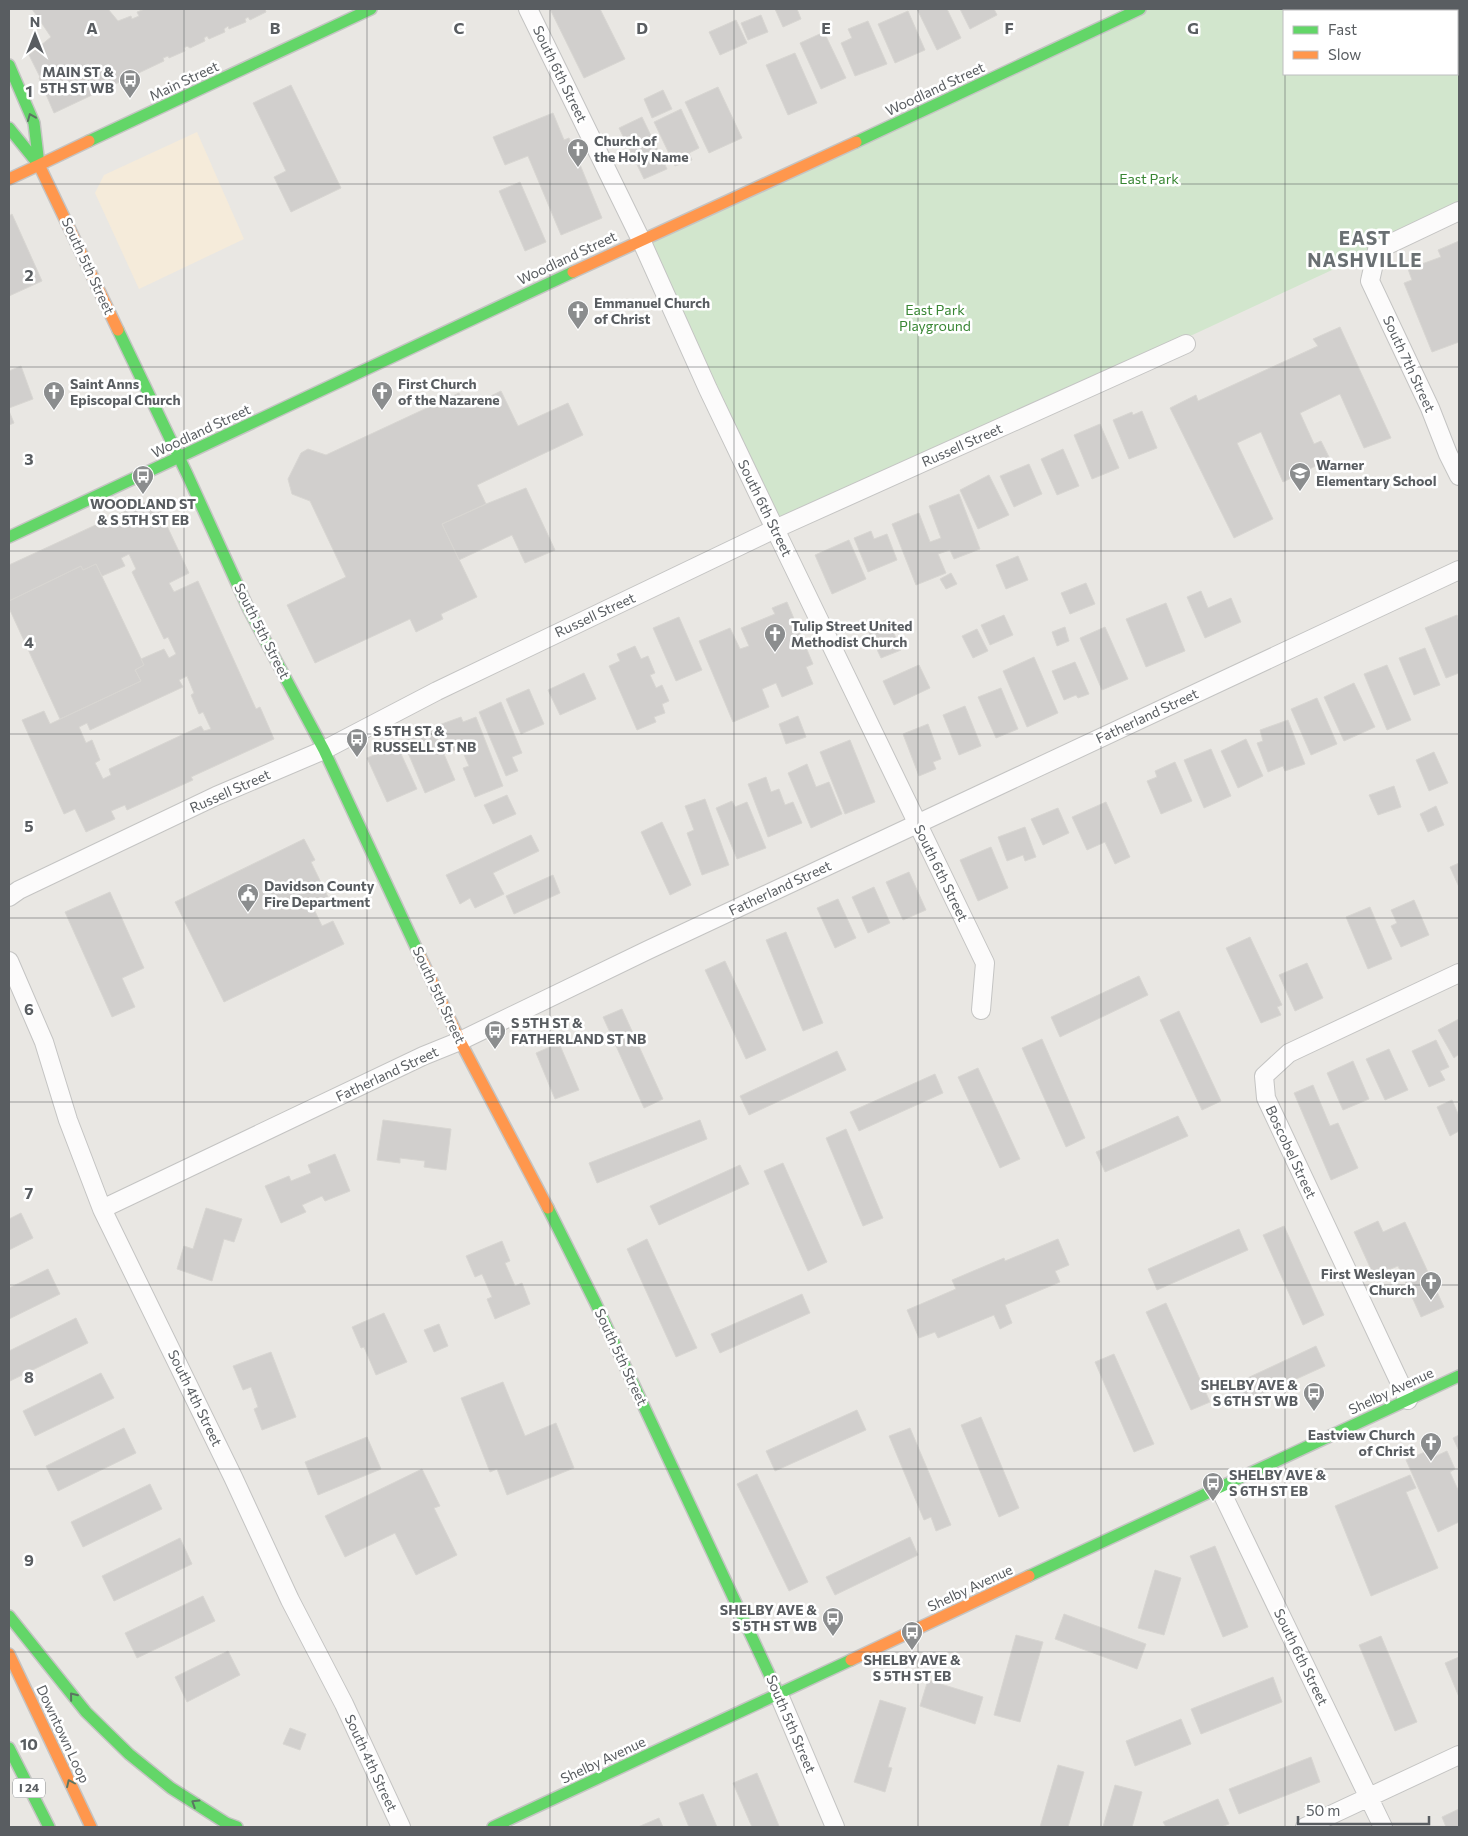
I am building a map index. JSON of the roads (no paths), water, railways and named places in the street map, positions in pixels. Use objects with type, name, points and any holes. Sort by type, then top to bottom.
[{"type":"main road","name":"Main Street","points":[[9,179],[349,14],[371,9]]},
{"type":"main road","name":"Woodland Street","points":[[9,537],[641,240],[1033,61],[1140,9]]},
{"type":"main road","points":[[9,65],[34,123],[39,165]]},
{"type":"main road","points":[[9,128],[39,165]]},
{"type":"main road","name":"South 5th Street","points":[[39,165],[249,610],[324,750],[460,1041],[531,1172],[595,1302],[779,1694]]},
{"type":"main road","name":"Shelby Avenue","points":[[493,1827],[1459,1376]]},
{"type":"main road","points":[[9,1616],[86,1712],[129,1754],[171,1788],[226,1823],[237,1827]]},
{"type":"main road","name":"Downtown Loop","points":[[9,1654],[91,1827]]},
{"type":"main road","name":"I 24","points":[[9,1748],[49,1827]]},
{"type":"street","name":"South 6th Street","points":[[528,9],[641,240],[708,389],[984,963],[981,1010]]},
{"type":"street","name":"South 7th Street","points":[[1459,211],[1377,250],[1370,281],[1430,408],[1459,476]]},
{"type":"street","name":"Russell Street","points":[[9,897],[19,890],[216,796],[324,750],[437,691],[775,529],[1186,344]]},
{"type":"street","name":"Fatherland Street","points":[[102,1210],[406,1064],[460,1041],[1459,570]]},
{"type":"street","name":"South 4th Street","points":[[9,961],[44,1042],[68,1120],[102,1210],[233,1477],[290,1600],[344,1704],[401,1827]]},
{"type":"street","name":"Boscobel Street","points":[[1408,1400],[1266,1098],[1264,1076],[1289,1053],[1459,974]]},
{"type":"street","name":"South 6th Street","points":[[1219,1487],[1383,1827]]},
{"type":"street","name":"South 5th Street","points":[[779,1694],[835,1827]]},
{"type":"street","points":[[1305,1827],[1459,1755]]},
{"type":"place","name":"MAIN ST & 5TH ST WB","points":[[130,99]]},
{"type":"place","name":"Church of the Holy Name","points":[[578,168]]},
{"type":"place","name":"Emmanuel Church of Christ","points":[[578,330]]},
{"type":"place","name":"Saint Anns Episcopal Church","points":[[54,411]]},
{"type":"place","name":"First Church of the Nazarene","points":[[382,411]]},
{"type":"place","name":"Warner Elementary School","points":[[1300,492]]},
{"type":"place","name":"WOODLAND ST & S 5TH ST EB","points":[[143,495]]},
{"type":"place","name":"Tulip Street United Methodist Church","points":[[775,653]]},
{"type":"place","name":"S 5TH ST & RUSSELL ST NB","points":[[357,758]]},
{"type":"place","name":"Davidson County Fire Department","points":[[248,913]]},
{"type":"place","name":"S 5TH ST & FATHERLAND ST NB","points":[[495,1050]]},
{"type":"place","name":"First Wesleyan Church","points":[[1431,1301]]},
{"type":"place","name":"SHELBY AVE & S 6TH ST WB","points":[[1314,1412]]},
{"type":"place","name":"Eastview Church of Christ","points":[[1431,1462]]},
{"type":"place","name":"SHELBY AVE & S 6TH ST EB","points":[[1213,1502]]},
{"type":"place","name":"SHELBY AVE & S 5TH ST WB","points":[[833,1637]]},
{"type":"place","name":"SHELBY AVE & S 5TH ST EB","points":[[912,1651]]},
{"type":"district","name":"EAST NASHVILLE","points":[[1365,249]]},
{"type":"park label","name":"East Park","points":[[1149,179]]},
{"type":"park label","name":"East Park Playground","points":[[935,318]]}]
